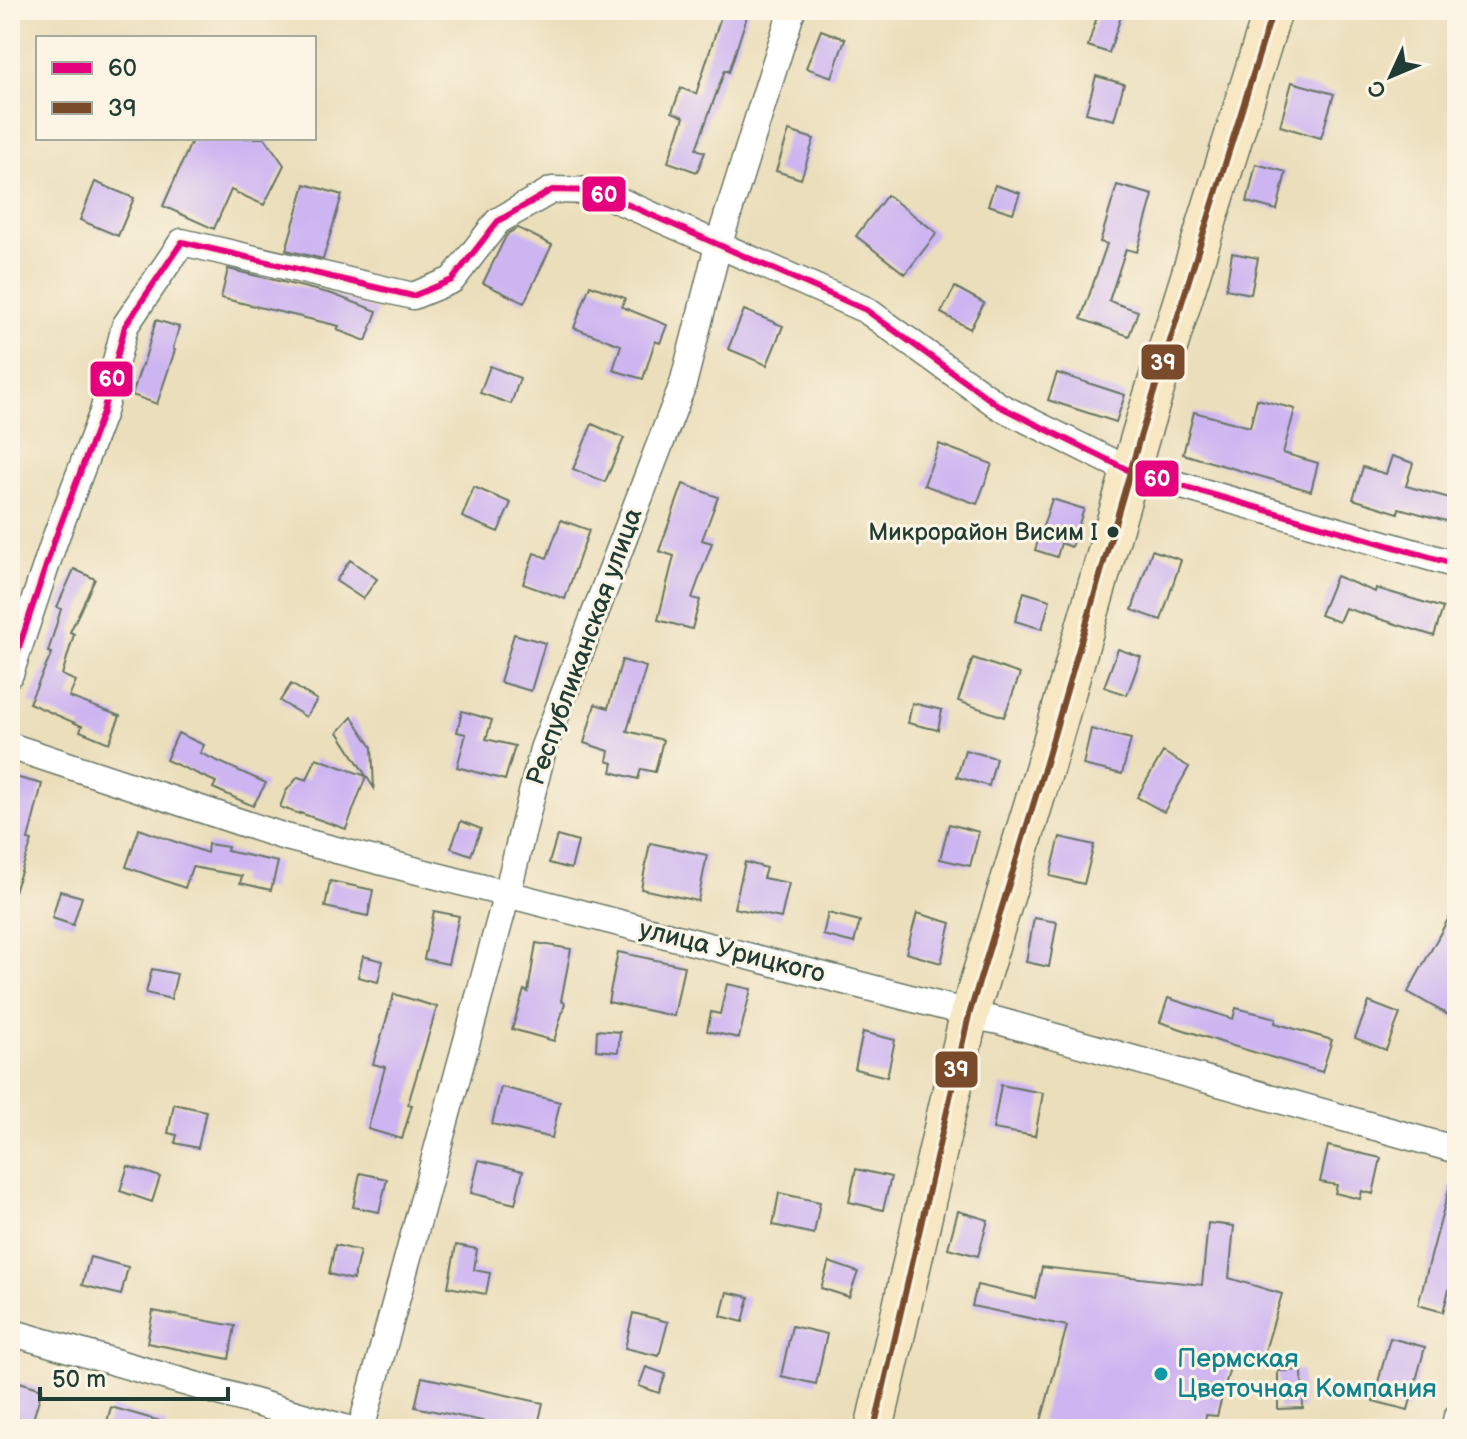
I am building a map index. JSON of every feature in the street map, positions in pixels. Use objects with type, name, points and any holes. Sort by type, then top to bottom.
[{"type":"street","name":"Республиканская улица","points":[[361,1429],[507,894],[543,749],[683,384],[718,246],[792,10]]},
{"type":"street","points":[[874,1429],[969,1015],[1130,471],[1273,10]]},
{"type":"street","points":[[10,674],[55,539],[103,412],[125,326],[182,242],[413,296],[452,280],[498,221],[552,190],[597,191],[866,310],[999,406],[1130,471],[1457,565]]},
{"type":"street","name":"улица Урицкого","points":[[10,746],[282,836],[999,1021],[1457,1150]]},
{"type":"street","points":[[10,1332],[348,1429]]},
{"type":"street","points":[[1454,1429],[1457,1417]]},
{"type":"building","points":[[723,10],[749,10],[729,72],[725,70],[696,149],[705,152],[697,172],[668,162],[684,117],[672,112],[681,88],[696,94]]},
{"type":"building","points":[[1099,10],[1123,10],[1109,53],[1088,46]]},
{"type":"building","points":[[821,30],[845,39],[832,77],[806,68]]},
{"type":"building","points":[[1096,76],[1124,84],[1114,120],[1086,113]]},
{"type":"building","points":[[1292,82],[1334,94],[1321,138],[1280,126]]},
{"type":"building","points":[[789,131],[814,139],[801,179],[776,171]]},
{"type":"building","points":[[192,140],[266,140],[284,165],[264,205],[231,190],[214,229],[163,206]]},
{"type":"building","points":[[1256,164],[1286,172],[1277,210],[1247,202]]},
{"type":"building","points":[[95,182],[134,198],[118,236],[80,220]]},
{"type":"building","points":[[305,184],[342,195],[323,259],[286,250]]},
{"type":"building","points":[[995,185],[1020,193],[1013,213],[988,205]]},
{"type":"building","points":[[1117,185],[1153,195],[1137,252],[1126,249],[1109,301],[1138,311],[1129,336],[1081,319],[1107,244],[1100,242]]},
{"type":"building","points":[[887,195],[937,233],[905,274],[856,236]]},
{"type":"building","points":[[518,228],[552,245],[524,303],[483,283],[505,238]]},
{"type":"building","points":[[1232,253],[1258,258],[1251,294],[1226,289]]},
{"type":"building","points":[[228,269],[332,294],[377,311],[366,341],[337,330],[339,326],[221,298]]},
{"type":"building","points":[[590,285],[625,298],[622,307],[667,325],[660,343],[655,341],[643,379],[613,370],[621,345],[574,328]]},
{"type":"building","points":[[955,287],[984,303],[970,329],[941,313]]},
{"type":"building","points":[[744,310],[783,326],[767,365],[728,349]]},
{"type":"building","points":[[156,320],[179,327],[175,350],[157,404],[132,395]]},
{"type":"building","points":[[490,366],[520,378],[511,404],[480,393]]},
{"type":"building","points":[[1057,373],[1125,395],[1116,422],[1048,400]]},
{"type":"building","points":[[1257,399],[1295,409],[1283,453],[1318,463],[1311,491],[1183,454],[1194,412],[1250,427]]},
{"type":"building","points":[[592,424],[624,438],[605,482],[573,469]]},
{"type":"building","points":[[939,444],[992,464],[977,504],[924,485]]},
{"type":"building","points":[[1392,456],[1413,463],[1406,486],[1457,500],[1457,524],[1399,508],[1398,513],[1353,499],[1363,467],[1386,474]]},
{"type":"building","points":[[683,484],[718,497],[702,540],[712,543],[692,598],[700,600],[692,629],[658,620],[674,556],[659,551]]},
{"type":"building","points":[[474,487],[511,503],[498,532],[462,517]]},
{"type":"building","points":[[1052,499],[1084,509],[1071,547],[1061,543],[1057,557],[1035,550]]},
{"type":"building","points":[[561,520],[589,530],[565,599],[523,584],[534,553],[547,558]]},
{"type":"building","points":[[1152,550],[1181,560],[1161,620],[1132,610]]},
{"type":"building","points":[[350,560],[377,579],[363,599],[336,581]]},
{"type":"building","points":[[74,569],[95,579],[70,632],[74,634],[62,675],[76,681],[69,697],[120,716],[109,743],[80,731],[82,726],[29,703],[52,653],[48,652],[61,609],[57,607]]},
{"type":"building","points":[[1336,576],[1375,592],[1376,588],[1443,608],[1434,636],[1345,608],[1339,622],[1320,615]]},
{"type":"building","points":[[1024,592],[1050,600],[1042,629],[1015,621]]},
{"type":"building","points":[[514,634],[545,643],[531,691],[500,682]]},
{"type":"building","points":[[1118,649],[1141,657],[1127,695],[1104,687]]},
{"type":"building","points":[[973,658],[1020,674],[1004,717],[958,701]]},
{"type":"building","points":[[622,660],[646,667],[627,731],[663,740],[655,772],[641,769],[638,779],[611,772],[613,763],[607,761],[609,751],[584,743],[595,704],[608,708]]},
{"type":"building","points":[[291,684],[317,700],[306,717],[280,701]]},
{"type":"building","points":[[912,703],[942,710],[938,730],[908,723]]},
{"type":"building","points":[[462,711],[492,720],[486,739],[515,746],[505,780],[457,767],[466,734],[457,732]]},
{"type":"building","points":[[352,717],[372,747],[374,788],[338,732]]},
{"type":"building","points":[[1091,729],[1131,739],[1122,774],[1083,765]]},
{"type":"building","points":[[178,733],[204,745],[200,753],[266,783],[253,806],[213,788],[216,782],[166,760]]},
{"type":"building","points":[[965,750],[996,758],[989,786],[957,777]]},
{"type":"building","points":[[1163,752],[1189,767],[1164,812],[1137,797]]},
{"type":"building","points":[[316,758],[366,776],[346,829],[280,807],[286,791],[298,777],[307,780]]},
{"type":"building","points":[[15,777],[42,784],[28,840],[32,841],[13,894],[10,893],[10,795]]},
{"type":"building","points":[[461,821],[481,829],[471,855],[451,848]]},
{"type":"building","points":[[949,824],[979,832],[970,866],[940,859]]},
{"type":"building","points":[[139,829],[207,853],[208,844],[278,862],[271,890],[240,883],[242,876],[192,867],[185,888],[126,867]]},
{"type":"building","points":[[557,836],[578,842],[571,869],[549,863]]},
{"type":"building","points":[[1060,837],[1094,845],[1084,884],[1050,876]]},
{"type":"building","points":[[650,843],[707,855],[698,901],[641,889]]},
{"type":"building","points":[[745,862],[766,868],[763,878],[789,883],[781,918],[734,908]]},
{"type":"building","points":[[330,881],[373,890],[368,916],[325,907]]},
{"type":"building","points":[[60,891],[82,897],[73,925],[52,918]]},
{"type":"building","points":[[1457,903],[1457,1020],[1408,992]]},
{"type":"building","points":[[434,911],[459,916],[448,964],[424,959]]},
{"type":"building","points":[[828,913],[860,921],[854,943],[823,935]]},
{"type":"building","points":[[917,913],[951,923],[941,963],[906,953]]},
{"type":"building","points":[[1034,918],[1057,922],[1049,967],[1026,962]]},
{"type":"building","points":[[536,943],[571,949],[561,1001],[565,1003],[554,1041],[512,1029],[524,990],[528,992]]},
{"type":"building","points":[[618,952],[684,966],[674,1016],[608,1002]]},
{"type":"building","points":[[363,956],[383,961],[378,982],[358,977]]},
{"type":"building","points":[[152,969],[177,974],[171,999],[146,993]]},
{"type":"building","points":[[727,984],[751,989],[739,1038],[707,1031],[711,1012],[720,1014]]},
{"type":"building","points":[[394,994],[437,1007],[408,1104],[412,1105],[402,1139],[368,1129],[385,1067],[373,1064]]},
{"type":"building","points":[[1168,998],[1233,1019],[1236,1008],[1276,1018],[1275,1023],[1332,1040],[1322,1072],[1160,1022]]},
{"type":"building","points":[[1369,1002],[1400,1014],[1386,1050],[1355,1038]]},
{"type":"building","points":[[597,1030],[620,1032],[618,1052],[596,1050]]},
{"type":"building","points":[[863,1032],[895,1040],[887,1077],[855,1069]]},
{"type":"building","points":[[1001,1085],[1043,1093],[1035,1136],[993,1129]]},
{"type":"building","points":[[501,1087],[560,1102],[552,1138],[492,1124]]},
{"type":"building","points":[[174,1104],[206,1111],[198,1148],[175,1143],[177,1135],[168,1133]]},
{"type":"building","points":[[1328,1146],[1381,1158],[1373,1194],[1362,1191],[1360,1199],[1335,1193],[1337,1185],[1320,1182]]},
{"type":"building","points":[[479,1160],[523,1171],[515,1204],[471,1193]]},
{"type":"building","points":[[128,1166],[160,1177],[152,1202],[120,1191]]},
{"type":"building","points":[[856,1169],[891,1177],[883,1210],[849,1202]]},
{"type":"building","points":[[360,1173],[387,1179],[379,1212],[353,1207]]},
{"type":"building","points":[[1450,1185],[1457,1186],[1457,1260],[1443,1312],[1418,1305]]},
{"type":"building","points":[[779,1193],[820,1202],[814,1234],[773,1225]]},
{"type":"building","points":[[958,1211],[988,1220],[978,1256],[948,1248]]},
{"type":"building","name":"Пермская Цветочная Компания","points":[[1208,1223],[1234,1226],[1229,1278],[1282,1294],[1261,1364],[1233,1356],[1217,1416],[1206,1415],[1203,1429],[1100,1429],[1072,1420],[1070,1429],[1041,1421],[1067,1326],[972,1306],[977,1285],[1035,1298],[1042,1267],[1202,1285]]},
{"type":"building","points":[[335,1245],[360,1251],[353,1280],[329,1274]]},
{"type":"building","points":[[456,1245],[477,1249],[474,1270],[490,1273],[486,1294],[448,1287]]},
{"type":"building","points":[[90,1257],[128,1267],[121,1295],[82,1285]]},
{"type":"building","points":[[829,1262],[858,1272],[849,1297],[821,1288]]},
{"type":"building","points":[[727,1292],[749,1297],[743,1322],[721,1316]]},
{"type":"building","points":[[153,1311],[235,1326],[229,1359],[147,1343]]},
{"type":"building","points":[[633,1313],[668,1322],[659,1356],[625,1348]]},
{"type":"building","points":[[792,1326],[827,1334],[816,1384],[781,1376]]},
{"type":"building","points":[[1390,1338],[1425,1347],[1408,1410],[1373,1401]]},
{"type":"building","points":[[646,1367],[666,1374],[659,1393],[639,1386]]},
{"type":"building","points":[[1302,1370],[1303,1408],[1278,1409],[1278,1371]]},
{"type":"building","points":[[422,1377],[543,1403],[537,1429],[511,1429],[415,1407]]},
{"type":"building","points":[[10,1379],[42,1389],[32,1423],[10,1416]]},
{"type":"building","points":[[111,1407],[167,1423],[166,1429],[105,1429]]},
{"type":"transit line","name":"39","points":[[874,1429],[969,1015],[1141,434],[1273,10]]},
{"type":"transit line","name":"60","points":[[10,674],[55,539],[103,412],[125,326],[182,242],[413,296],[452,280],[498,221],[552,190],[597,191],[866,310],[999,406],[1130,471],[1457,565]]},
{"type":"place","name":"Микрорайон Висим I","points":[[1113,532]]},
{"type":"place","name":"Пермская Цветочная Компания","points":[[1161,1374]]}]
